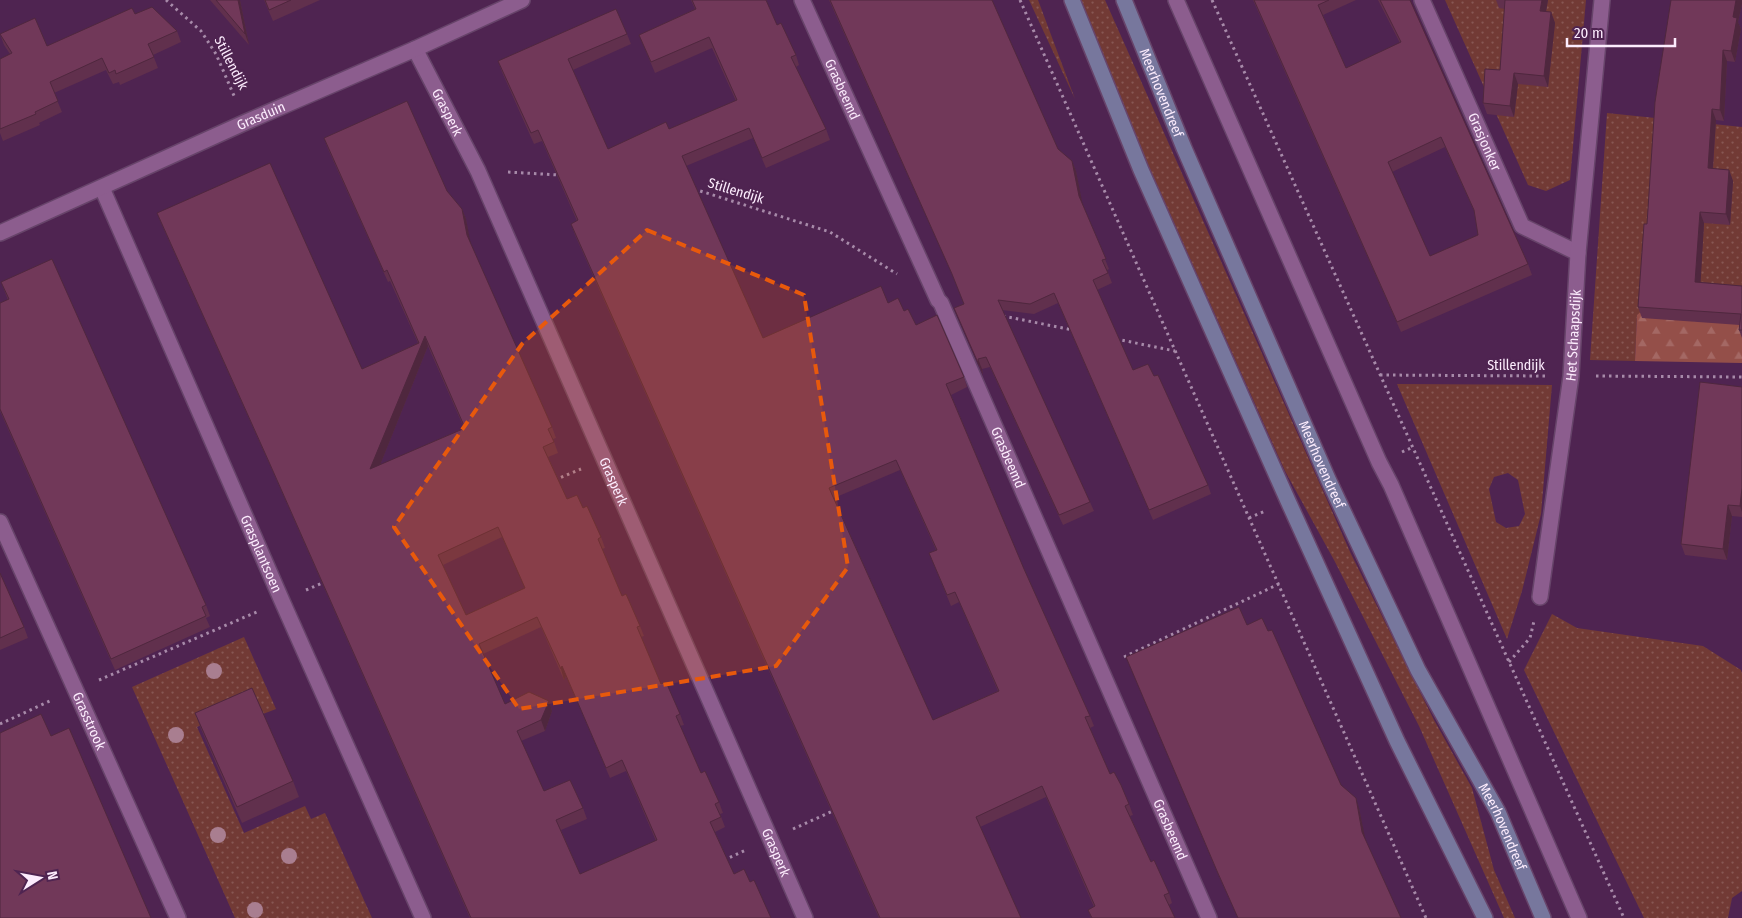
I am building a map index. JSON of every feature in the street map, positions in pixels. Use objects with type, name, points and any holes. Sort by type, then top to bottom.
[{"type":"main road","points":[[1072,0],[1142,170],[1288,501],[1397,740],[1485,918]]},
{"type":"main road","name":"Meerhovendreef","points":[[1124,0],[1184,148],[1328,479],[1418,670],[1498,812],[1543,918]]},
{"type":"street","name":"Grasduin","points":[[0,233],[522,0]]},
{"type":"street","name":"Grasbeemd","points":[[802,0],[941,303],[1209,918]]},
{"type":"street","points":[[1176,0],[1378,462],[1391,485],[1578,918]]},
{"type":"street","name":"Grasjonker","points":[[1422,0],[1522,226],[1578,253]]},
{"type":"street","name":"Het Schaapsdijk","points":[[1540,597],[1571,376],[1578,253],[1602,0]]},
{"type":"street","name":"Grasperk","points":[[415,49],[478,171],[805,918]]},
{"type":"street","name":"Grasplantsoen","points":[[102,188],[274,583],[423,918]]},
{"type":"street","name":"Grasstrook","points":[[0,522],[178,918]]},
{"type":"path","name":"Stillendijk","points":[[166,0],[201,31],[216,54],[246,122]]},
{"type":"path","points":[[1020,0],[1426,918]]},
{"type":"path","points":[[1212,0],[1624,918]]},
{"type":"path","points":[[478,171],[565,175]]},
{"type":"path","name":"Stillendijk","points":[[690,188],[830,232],[938,300]]},
{"type":"path","points":[[1000,315],[1078,331]]},
{"type":"path","points":[[1107,337],[1176,351]]},
{"type":"path","name":"Stillendijk","points":[[1380,375],[1742,377]]},
{"type":"path","points":[[1101,668],[1279,584]]},
{"type":"path","points":[[1509,662],[1530,638],[1540,597]]},
{"type":"path","points":[[715,864],[841,807]]},
{"type":"highlighted area","points":[[647,230],[804,295],[848,567],[776,666],[519,709],[394,527],[522,344]]},
{"type":"shaded area","points":[[1029,0],[1038,0],[1075,99]]},
{"type":"shaded area","points":[[1081,0],[1105,0],[1351,554],[1434,720],[1472,788],[1494,870],[1515,918],[1504,918],[1419,726],[1334,560],[1285,471],[1146,160]]},
{"type":"shaded area","points":[[1445,0],[1586,0],[1570,180],[1546,191],[1528,185]]},
{"type":"shaded area","points":[[1607,113],[1742,127],[1742,309],[1637,315],[1635,361],[1590,360]]},
{"type":"shaded area","points":[[1397,384],[1552,385],[1541,514],[1522,591],[1507,639]],"holes":[[[1508,473],[1518,480],[1525,514],[1519,526],[1506,528],[1496,522],[1489,489],[1494,477]]]},
{"type":"shaded area","points":[[1552,614],[1577,628],[1703,646],[1741,670],[1742,891],[1732,898],[1728,918],[1644,918],[1524,670]]},
{"type":"shaded area","points":[[244,637],[276,709],[263,714],[257,700],[197,727],[244,833],[305,806],[311,819],[325,813],[372,918],[235,918],[132,687]]},
{"type":"green space","points":[[1651,303],[1742,309],[1742,363],[1635,361],[1637,315]]},
{"type":"building","points":[[216,0],[238,0],[245,34]]},
{"type":"building","points":[[265,0],[291,0],[269,10]]},
{"type":"building","points":[[692,0],[766,0],[777,25],[781,23],[796,55],[791,57],[826,129],[762,158],[749,128],[682,156],[763,338],[881,286],[888,303],[898,298],[904,311],[908,309],[916,325],[937,315],[964,377],[946,384],[1024,569],[1090,716],[1085,717],[1110,774],[1114,772],[1121,785],[1129,804],[1125,806],[1151,862],[1154,860],[1169,893],[1164,895],[1175,918],[1092,918],[1088,910],[1095,906],[1042,786],[976,817],[1021,918],[880,918],[571,224],[578,220],[538,130],[531,133],[498,61],[616,9],[627,34],[568,59],[608,149],[666,122],[669,129],[737,100],[709,37],[651,62],[639,35],[696,9]],"holes":[[[896,460],[937,550],[929,553],[947,595],[955,592],[999,691],[933,720],[829,488]]]},
{"type":"building","points":[[830,0],[992,0],[1058,149],[1072,161],[1079,196],[1106,259],[1102,260],[1108,273],[1093,280],[1133,370],[1148,364],[1154,376],[1158,375],[1208,485],[1149,510],[1054,293],[1030,304],[998,300],[1090,502],[1059,515],[986,357],[978,359],[979,365],[954,308],[964,304],[952,274]]},
{"type":"building","points":[[1254,0],[1329,0],[1318,5],[1346,68],[1401,42],[1380,0],[1410,0],[1528,264],[1397,322]],"holes":[[[1441,137],[1474,210],[1478,235],[1430,256],[1388,162]]]},
{"type":"building","points":[[1505,0],[1542,0],[1540,11],[1551,12],[1544,76],[1514,73],[1510,106],[1483,103],[1485,69],[1500,70]]},
{"type":"building","points":[[1671,0],[1736,0],[1733,17],[1737,18],[1731,51],[1723,50],[1720,110],[1712,109],[1708,168],[1729,170],[1726,214],[1700,212],[1695,282],[1742,286],[1742,330],[1739,330],[1741,314],[1638,307],[1644,224],[1647,224],[1655,102]]},
{"type":"building","points":[[152,7],[177,31],[148,44],[154,57],[116,74],[115,70],[109,73],[102,58],[50,82],[58,101],[35,112],[36,114],[0,129],[0,59],[12,53],[0,34],[35,18],[47,46],[132,8],[135,14]]},
{"type":"building","points":[[407,101],[447,191],[462,209],[467,235],[552,427],[548,429],[554,442],[543,447],[567,499],[577,495],[583,508],[587,506],[601,537],[598,539],[622,596],[626,594],[640,626],[637,627],[661,684],[666,682],[680,714],[676,716],[701,773],[705,771],[719,802],[715,804],[721,817],[710,822],[734,874],[744,869],[750,882],[754,880],[771,918],[471,918],[157,213],[270,163],[362,369],[419,343],[387,270],[384,272],[324,138]],"holes":[[[425,336],[465,428],[370,469]],[[498,527],[525,588],[466,615],[438,555]],[[537,617],[561,669],[562,666],[606,768],[622,760],[657,840],[580,874],[556,820],[583,808],[570,780],[544,791],[517,731],[541,720],[549,701],[529,692],[505,704],[479,644]]]},
{"type":"building","points":[[52,259],[206,605],[202,607],[206,616],[111,659],[0,409],[0,303],[9,299],[1,282]]},
{"type":"building","points":[[1700,382],[1742,387],[1742,488],[1740,506],[1728,505],[1723,549],[1681,544]]},
{"type":"building","points":[[0,573],[24,627],[0,638]]},
{"type":"building","points":[[1239,607],[1247,625],[1262,618],[1268,631],[1272,630],[1341,785],[1356,798],[1362,832],[1401,918],[1238,918],[1126,657]]},
{"type":"building","points":[[252,688],[293,781],[237,807],[195,713]]},
{"type":"building","points":[[41,714],[51,736],[69,728],[151,918],[0,918],[0,733]]}]
